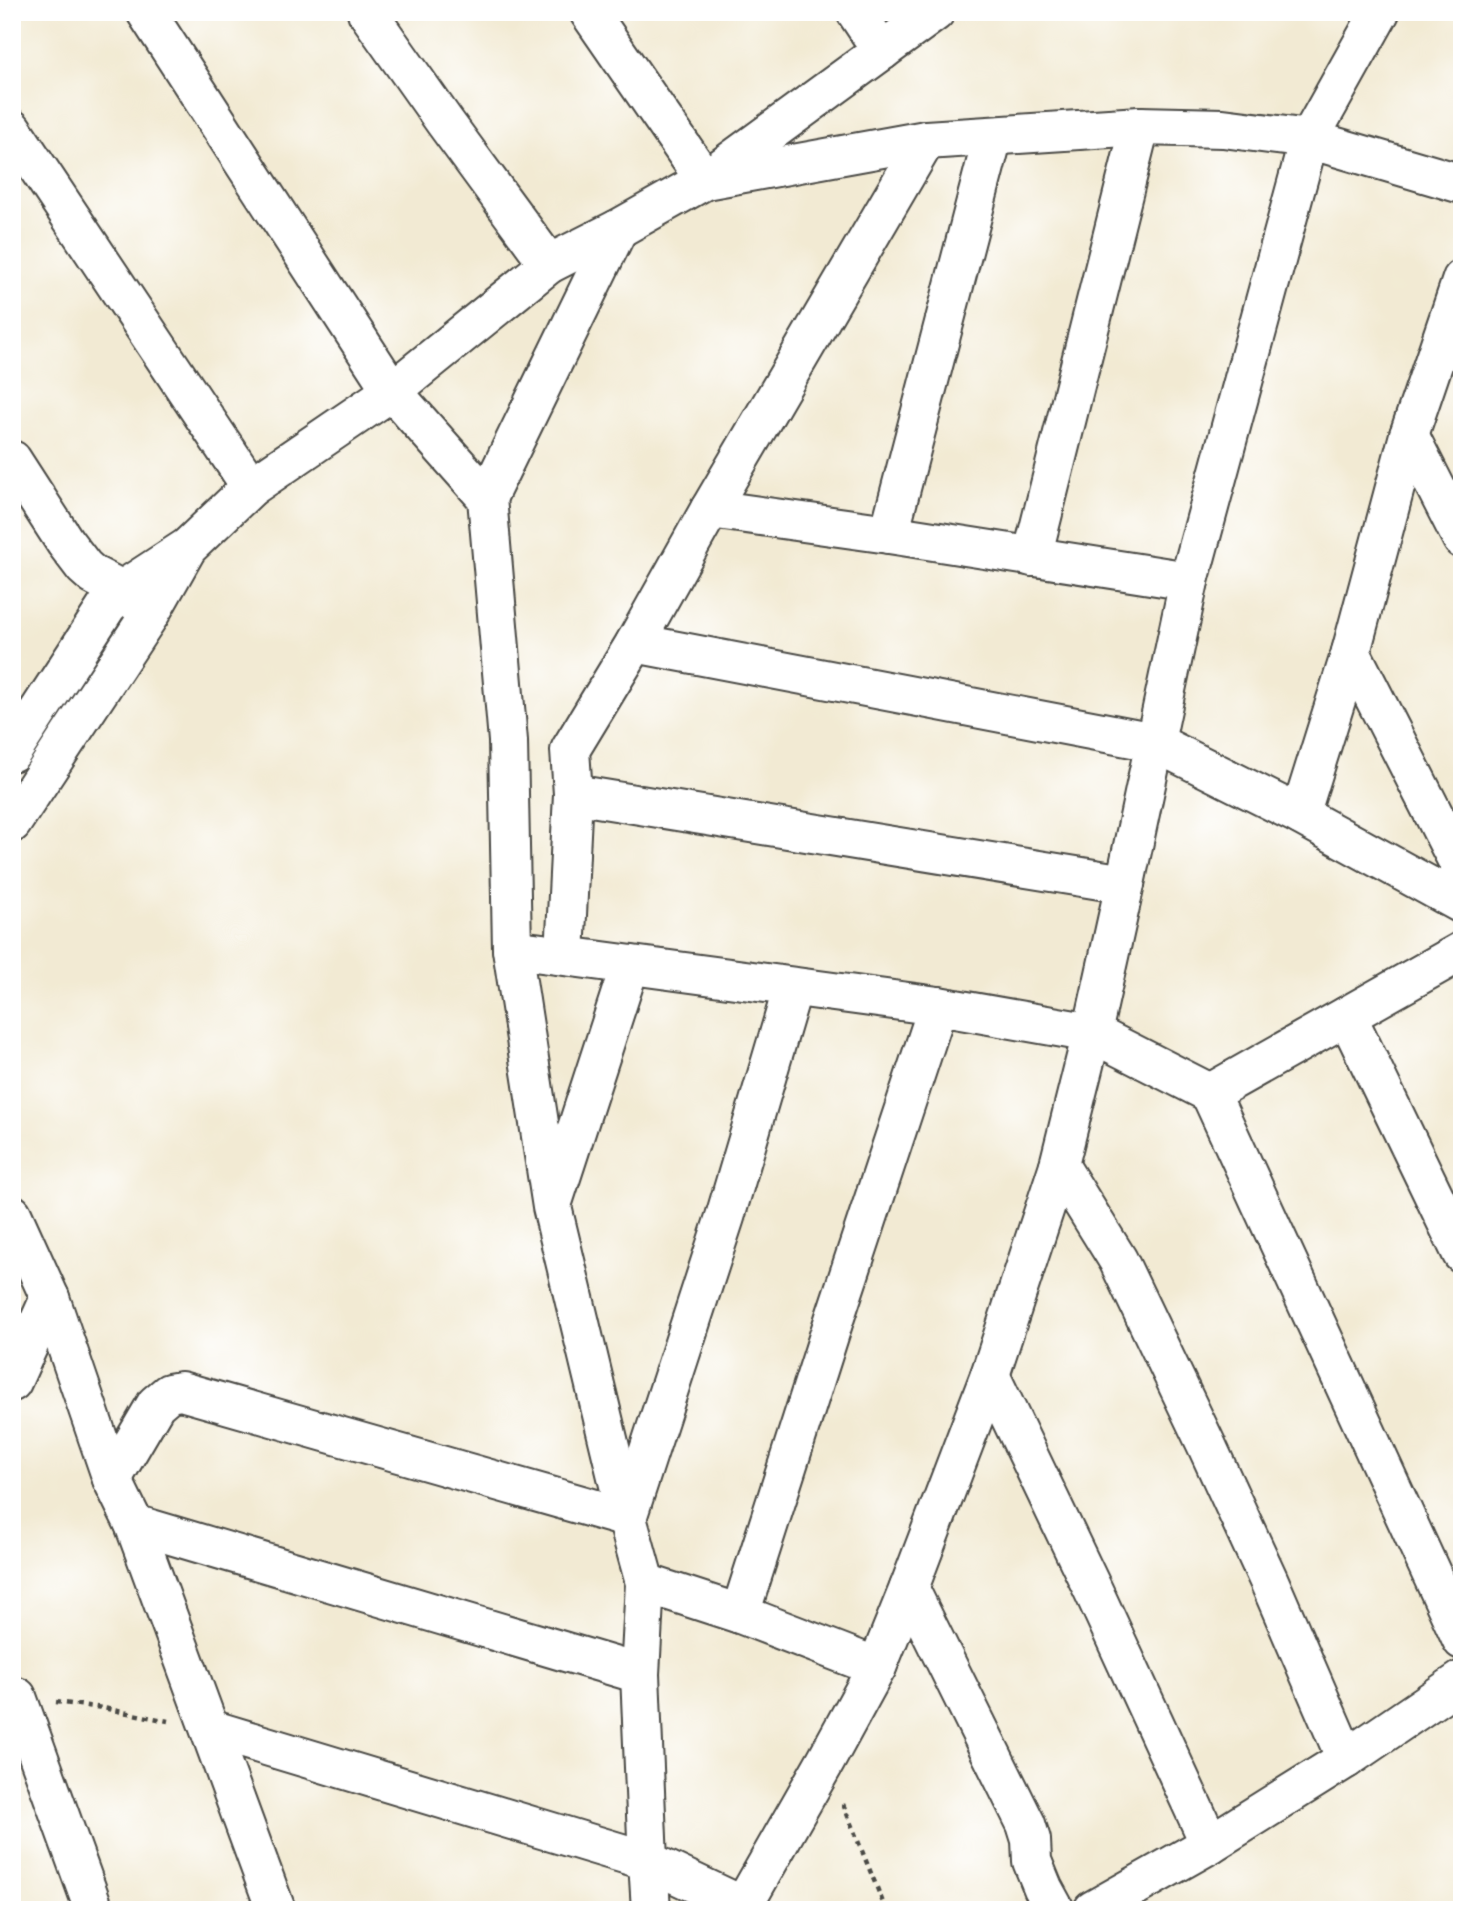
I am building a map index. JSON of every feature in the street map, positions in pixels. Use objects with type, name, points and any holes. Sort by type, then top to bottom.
[{"type":"street","points":[[146,12],[392,391],[487,498]]},
{"type":"street","points":[[367,12],[549,264]]},
{"type":"street","points":[[589,12],[705,180]]},
{"type":"street","points":[[856,12],[882,51]]},
{"type":"street","points":[[12,823],[136,602],[188,547],[251,487],[392,391],[549,264],[705,180],[935,12]]},
{"type":"street","points":[[210,1729],[648,1861],[744,1908],[877,1667],[990,1375],[1059,1165],[1092,1033],[1189,581],[1309,139],[1380,12]]},
{"type":"street","points":[[705,180],[926,140],[1140,126],[1223,128],[1309,139],[1462,184]]},
{"type":"street","points":[[1032,557],[1140,126]]},
{"type":"street","points":[[12,129],[251,487]]},
{"type":"street","points":[[889,534],[993,136]]},
{"type":"street","points":[[565,956],[573,794],[570,750],[635,643],[710,509],[926,140]]},
{"type":"street","points":[[618,229],[487,498],[508,741],[512,949],[552,1207],[645,1583],[640,1674],[651,1910]]},
{"type":"street","points":[[1300,815],[1351,652],[1409,435],[1462,279]]},
{"type":"street","points":[[1409,435],[1462,539]]},
{"type":"street","points":[[12,460],[84,567],[136,602]]},
{"type":"street","points":[[710,509],[1189,581]]},
{"type":"street","points":[[15,738],[107,606],[136,602]]},
{"type":"street","points":[[635,643],[1154,742],[1300,815],[1462,904]]},
{"type":"street","points":[[1351,652],[1462,870]]},
{"type":"street","points":[[508,741],[570,750]]},
{"type":"street","points":[[573,794],[1125,884]]},
{"type":"street","points":[[512,949],[938,1006],[1092,1033],[1210,1093],[1462,1640]]},
{"type":"street","points":[[1210,1093],[1462,951]]},
{"type":"street","points":[[552,1207],[630,965]]},
{"type":"street","points":[[627,1518],[726,1217],[793,987]]},
{"type":"street","points":[[740,1614],[938,1006]]},
{"type":"street","points":[[1347,1016],[1462,1254]]},
{"type":"street","points":[[1059,1165],[1118,1260],[1269,1581],[1346,1759]]},
{"type":"street","points":[[12,1214],[50,1298],[112,1479],[134,1524],[280,1908]]},
{"type":"street","points":[[12,1382],[50,1298]]},
{"type":"street","points":[[990,1375],[1099,1602],[1210,1844]]},
{"type":"street","points":[[112,1479],[156,1405],[169,1393],[181,1391],[627,1518]]},
{"type":"street","points":[[134,1524],[640,1674]]},
{"type":"street","points":[[645,1583],[740,1614],[877,1667]]},
{"type":"street","points":[[909,1588],[1026,1824],[1031,1840],[1032,1861],[1055,1910]]},
{"type":"street","points":[[1093,1910],[1210,1844],[1346,1759],[1462,1680]]},
{"type":"street","points":[[15,1702],[94,1910]]},
{"type":"path","points":[[15,1702],[103,1708],[210,1729]]},
{"type":"path","points":[[825,1762],[886,1910]]}]
